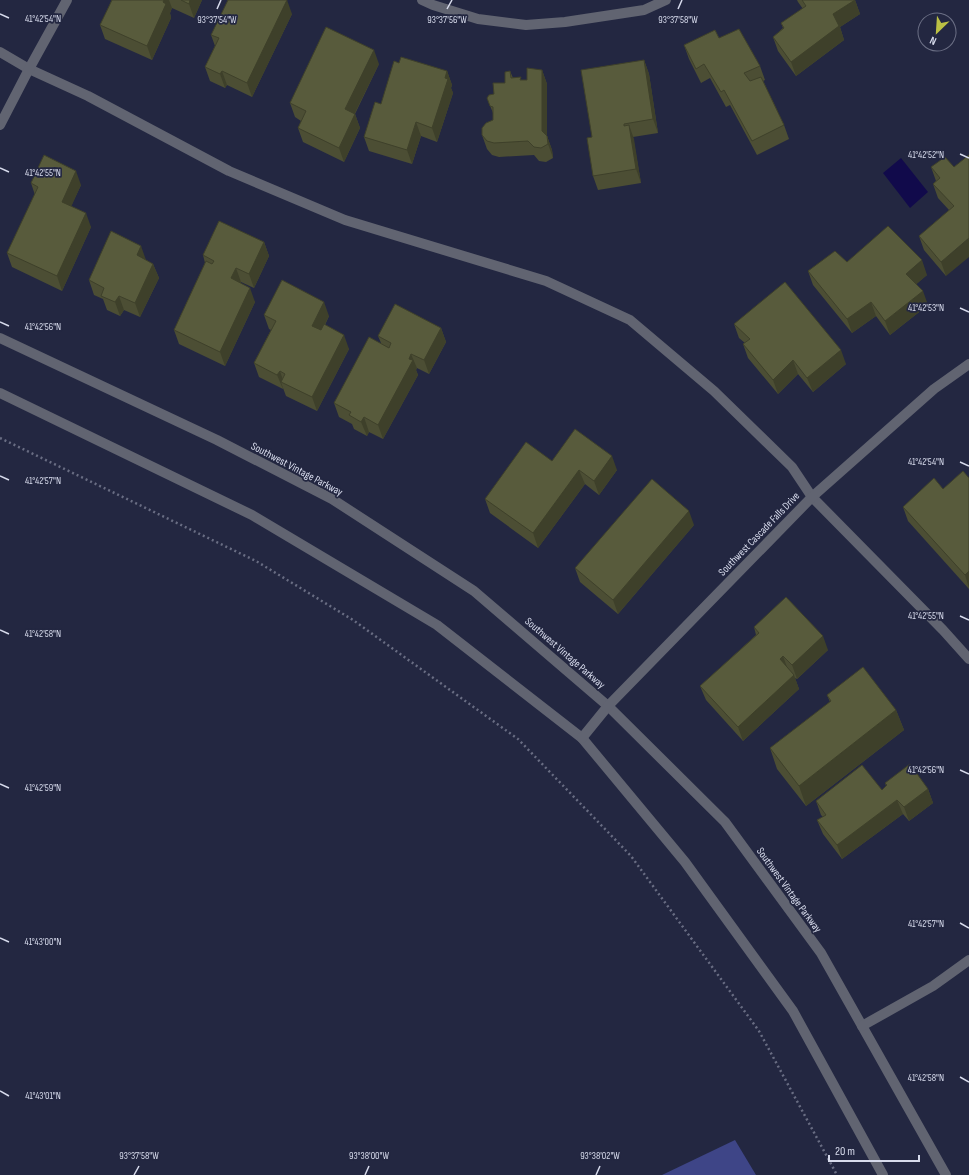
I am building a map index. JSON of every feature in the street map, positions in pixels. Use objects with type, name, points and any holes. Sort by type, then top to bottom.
[{"type":"street","points":[[0,125],[29,68],[67,0]]},
{"type":"street","points":[[422,0],[433,5],[478,19],[526,25],[565,22],[644,10],[666,0]]},
{"type":"street","points":[[0,52],[29,68],[88,96],[229,171],[338,217],[433,248],[546,281],[630,320],[725,402],[792,467],[812,497],[943,630],[969,659]]},
{"type":"street","name":"Southwest Vintage Parkway","points":[[0,338],[217,440],[332,499],[474,591],[608,706],[725,822],[821,954],[946,1175]]},
{"type":"street","name":"Southwest Cascade Falls Drive","points":[[582,738],[608,706],[812,497],[934,389],[969,364]]},
{"type":"street","points":[[0,393],[252,515],[437,625],[582,738],[685,862],[793,1011],[883,1175]]},
{"type":"street","points":[[862,1026],[933,986],[969,960]]},
{"type":"path","points":[[0,438],[256,561],[353,620],[518,739],[631,856],[759,1031],[837,1175]]},
{"type":"shaded area","points":[[901,158],[928,192],[910,208],[883,173]]},
{"type":"shaded area","points":[[735,1140],[756,1175],[662,1175]]},
{"type":"building","points":[[112,0],[164,0],[163,2],[166,4],[147,46],[100,25]]},
{"type":"building","points":[[181,0],[190,0],[189,4]]},
{"type":"building","points":[[228,0],[287,0],[247,83],[222,71],[220,74],[205,67],[219,38],[211,35]]},
{"type":"building","points":[[802,0],[855,0],[833,14],[839,26],[791,62],[773,37],[784,28],[781,23],[806,6]]},
{"type":"building","points":[[326,27],[374,50],[345,109],[355,114],[339,148],[298,128],[306,111],[290,103]]},
{"type":"building","points":[[739,29],[760,66],[744,73],[750,81],[761,77],[784,125],[752,141],[724,90],[721,92],[704,64],[696,69],[684,45],[715,30],[719,38]]},
{"type":"building","points":[[401,57],[447,71],[445,78],[448,79],[432,128],[416,122],[407,150],[364,137],[375,102],[381,104],[394,61],[399,63]]},
{"type":"building","points":[[644,60],[653,119],[624,124],[624,126],[629,125],[636,169],[593,176],[587,138],[592,137],[581,70]]},
{"type":"building","points":[[527,68],[542,70],[542,131],[547,136],[548,144],[541,148],[534,147],[528,141],[494,143],[487,141],[482,135],[482,128],[486,123],[493,120],[493,107],[490,106],[487,98],[489,95],[494,94],[493,83],[505,83],[505,72],[510,71],[511,78],[521,77],[520,80],[527,80]]},
{"type":"building","points":[[44,155],[76,171],[62,202],[86,213],[57,276],[7,253],[38,187],[31,183]]},
{"type":"building","points":[[969,155],[969,238],[941,262],[919,236],[954,206],[933,184],[940,178],[931,167],[945,157],[954,167]]},
{"type":"building","points":[[219,221],[264,242],[249,274],[236,268],[231,278],[250,288],[220,352],[174,330],[206,261],[212,264],[214,261],[203,255]]},
{"type":"building","points":[[888,226],[922,260],[906,274],[923,291],[885,321],[871,302],[847,319],[808,271],[835,251],[847,262]]},
{"type":"building","points":[[111,231],[141,246],[137,255],[153,264],[135,303],[119,296],[115,302],[101,296],[104,288],[89,280]]},
{"type":"building","points":[[282,280],[324,302],[312,326],[321,330],[324,324],[344,335],[312,397],[281,382],[285,374],[280,371],[277,375],[254,363],[276,321],[264,315]]},
{"type":"building","points":[[785,282],[841,350],[807,378],[793,360],[773,380],[743,344],[750,339],[734,324]]},
{"type":"building","points":[[395,304],[441,328],[424,360],[411,354],[409,359],[413,360],[378,425],[364,417],[361,422],[349,415],[351,412],[334,403],[369,337],[389,348],[391,343],[378,336]]},
{"type":"building","points":[[575,429],[612,456],[594,481],[579,470],[533,533],[485,499],[526,442],[552,461]]},
{"type":"building","points":[[963,471],[969,478],[969,571],[965,575],[903,507],[934,478],[943,489]]},
{"type":"building","points":[[652,479],[689,511],[613,600],[575,568]]},
{"type":"building","points":[[786,597],[823,636],[792,665],[783,656],[780,659],[794,675],[738,727],[700,686],[759,633],[754,627]]},
{"type":"building","points":[[863,667],[896,710],[799,786],[770,748],[831,701],[827,695]]},
{"type":"building","points":[[910,764],[928,789],[904,807],[897,800],[837,845],[817,820],[826,815],[816,801],[862,765],[882,790],[887,785],[885,783]]}]
